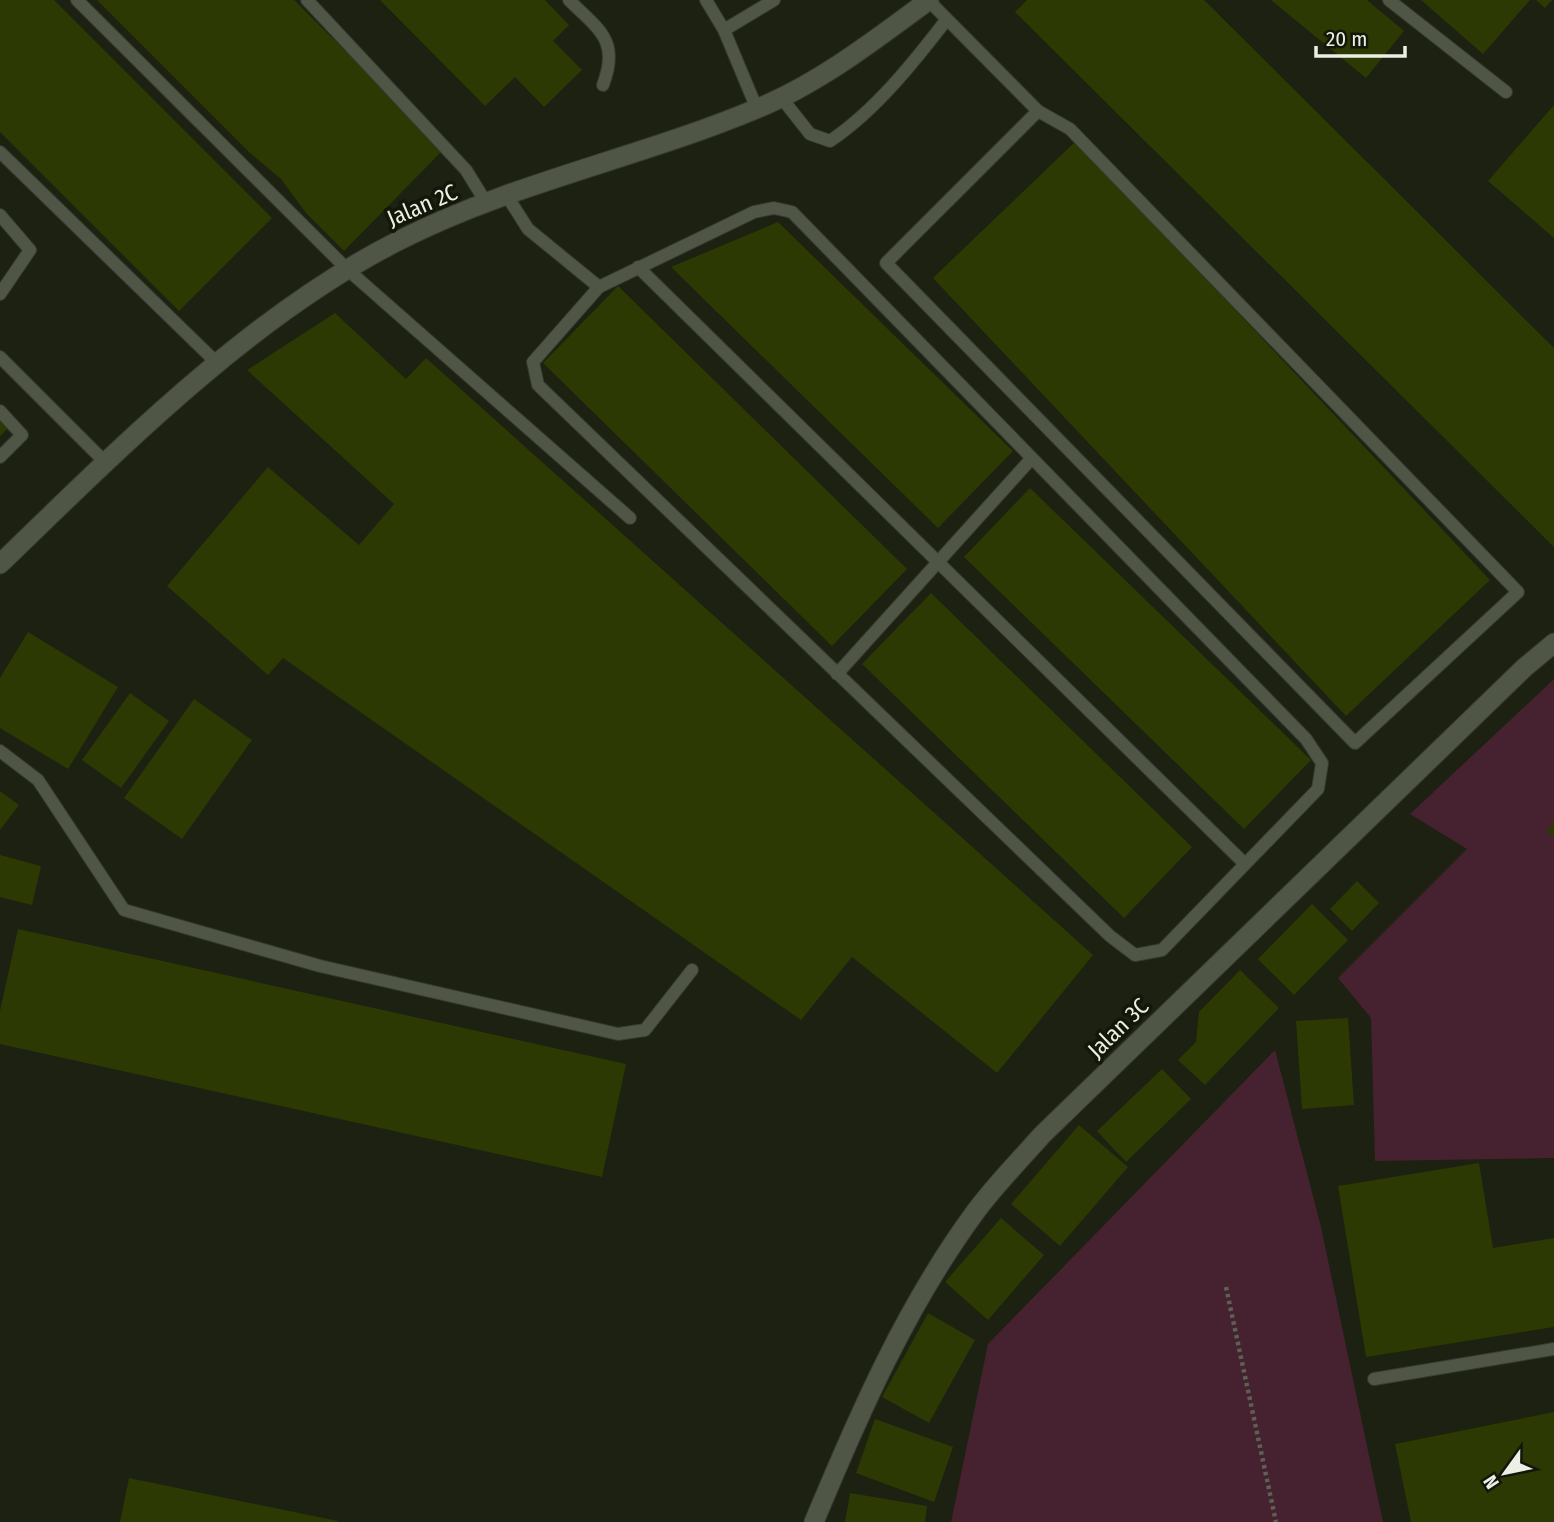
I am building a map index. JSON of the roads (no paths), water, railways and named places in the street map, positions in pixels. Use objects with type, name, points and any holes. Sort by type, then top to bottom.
[{"type":"street","name":"Jalan 2C","points":[[0,564],[105,463],[261,327],[348,270],[398,240],[507,196],[757,109],[837,65],[928,0]]},
{"type":"street","name":"Jalan 3C","points":[[814,1522],[868,1394],[928,1285],[976,1210],[1052,1125],[1524,668],[1554,643]]},
{"type":"lane","points":[[78,0],[348,270],[630,518]]},
{"type":"lane","points":[[307,0],[466,170],[487,204]]},
{"type":"lane","points":[[569,0],[594,25],[609,46],[612,63],[603,85]]},
{"type":"lane","points":[[706,0],[724,30],[757,109]]},
{"type":"lane","points":[[724,30],[774,0]]},
{"type":"lane","points":[[928,0],[1038,111],[1070,130],[1518,593],[1355,743],[886,262],[1038,111]]},
{"type":"lane","points":[[1389,0],[1506,92]]},
{"type":"lane","points":[[780,96],[810,134],[830,141],[846,130],[920,54],[947,19]]},
{"type":"lane","points":[[0,152],[218,364]]},
{"type":"lane","points":[[507,196],[528,229],[598,287]]},
{"type":"lane","points":[[774,208],[792,212],[1306,740],[1322,763],[1318,789],[1162,950],[1135,955],[1110,936],[538,385],[533,377],[533,362],[598,287],[754,212],[774,208]]},
{"type":"lane","points":[[0,215],[30,250],[0,294]]},
{"type":"lane","points":[[638,267],[1245,864]]},
{"type":"lane","points":[[0,357],[105,463]]},
{"type":"lane","points":[[0,411],[22,435],[0,457]]},
{"type":"lane","points":[[837,674],[1032,458]]},
{"type":"lane","points":[[0,751],[38,780],[124,910],[320,966],[618,1034],[645,1030],[692,970]]},
{"type":"lane","points":[[1374,1379],[1554,1349]]}]
